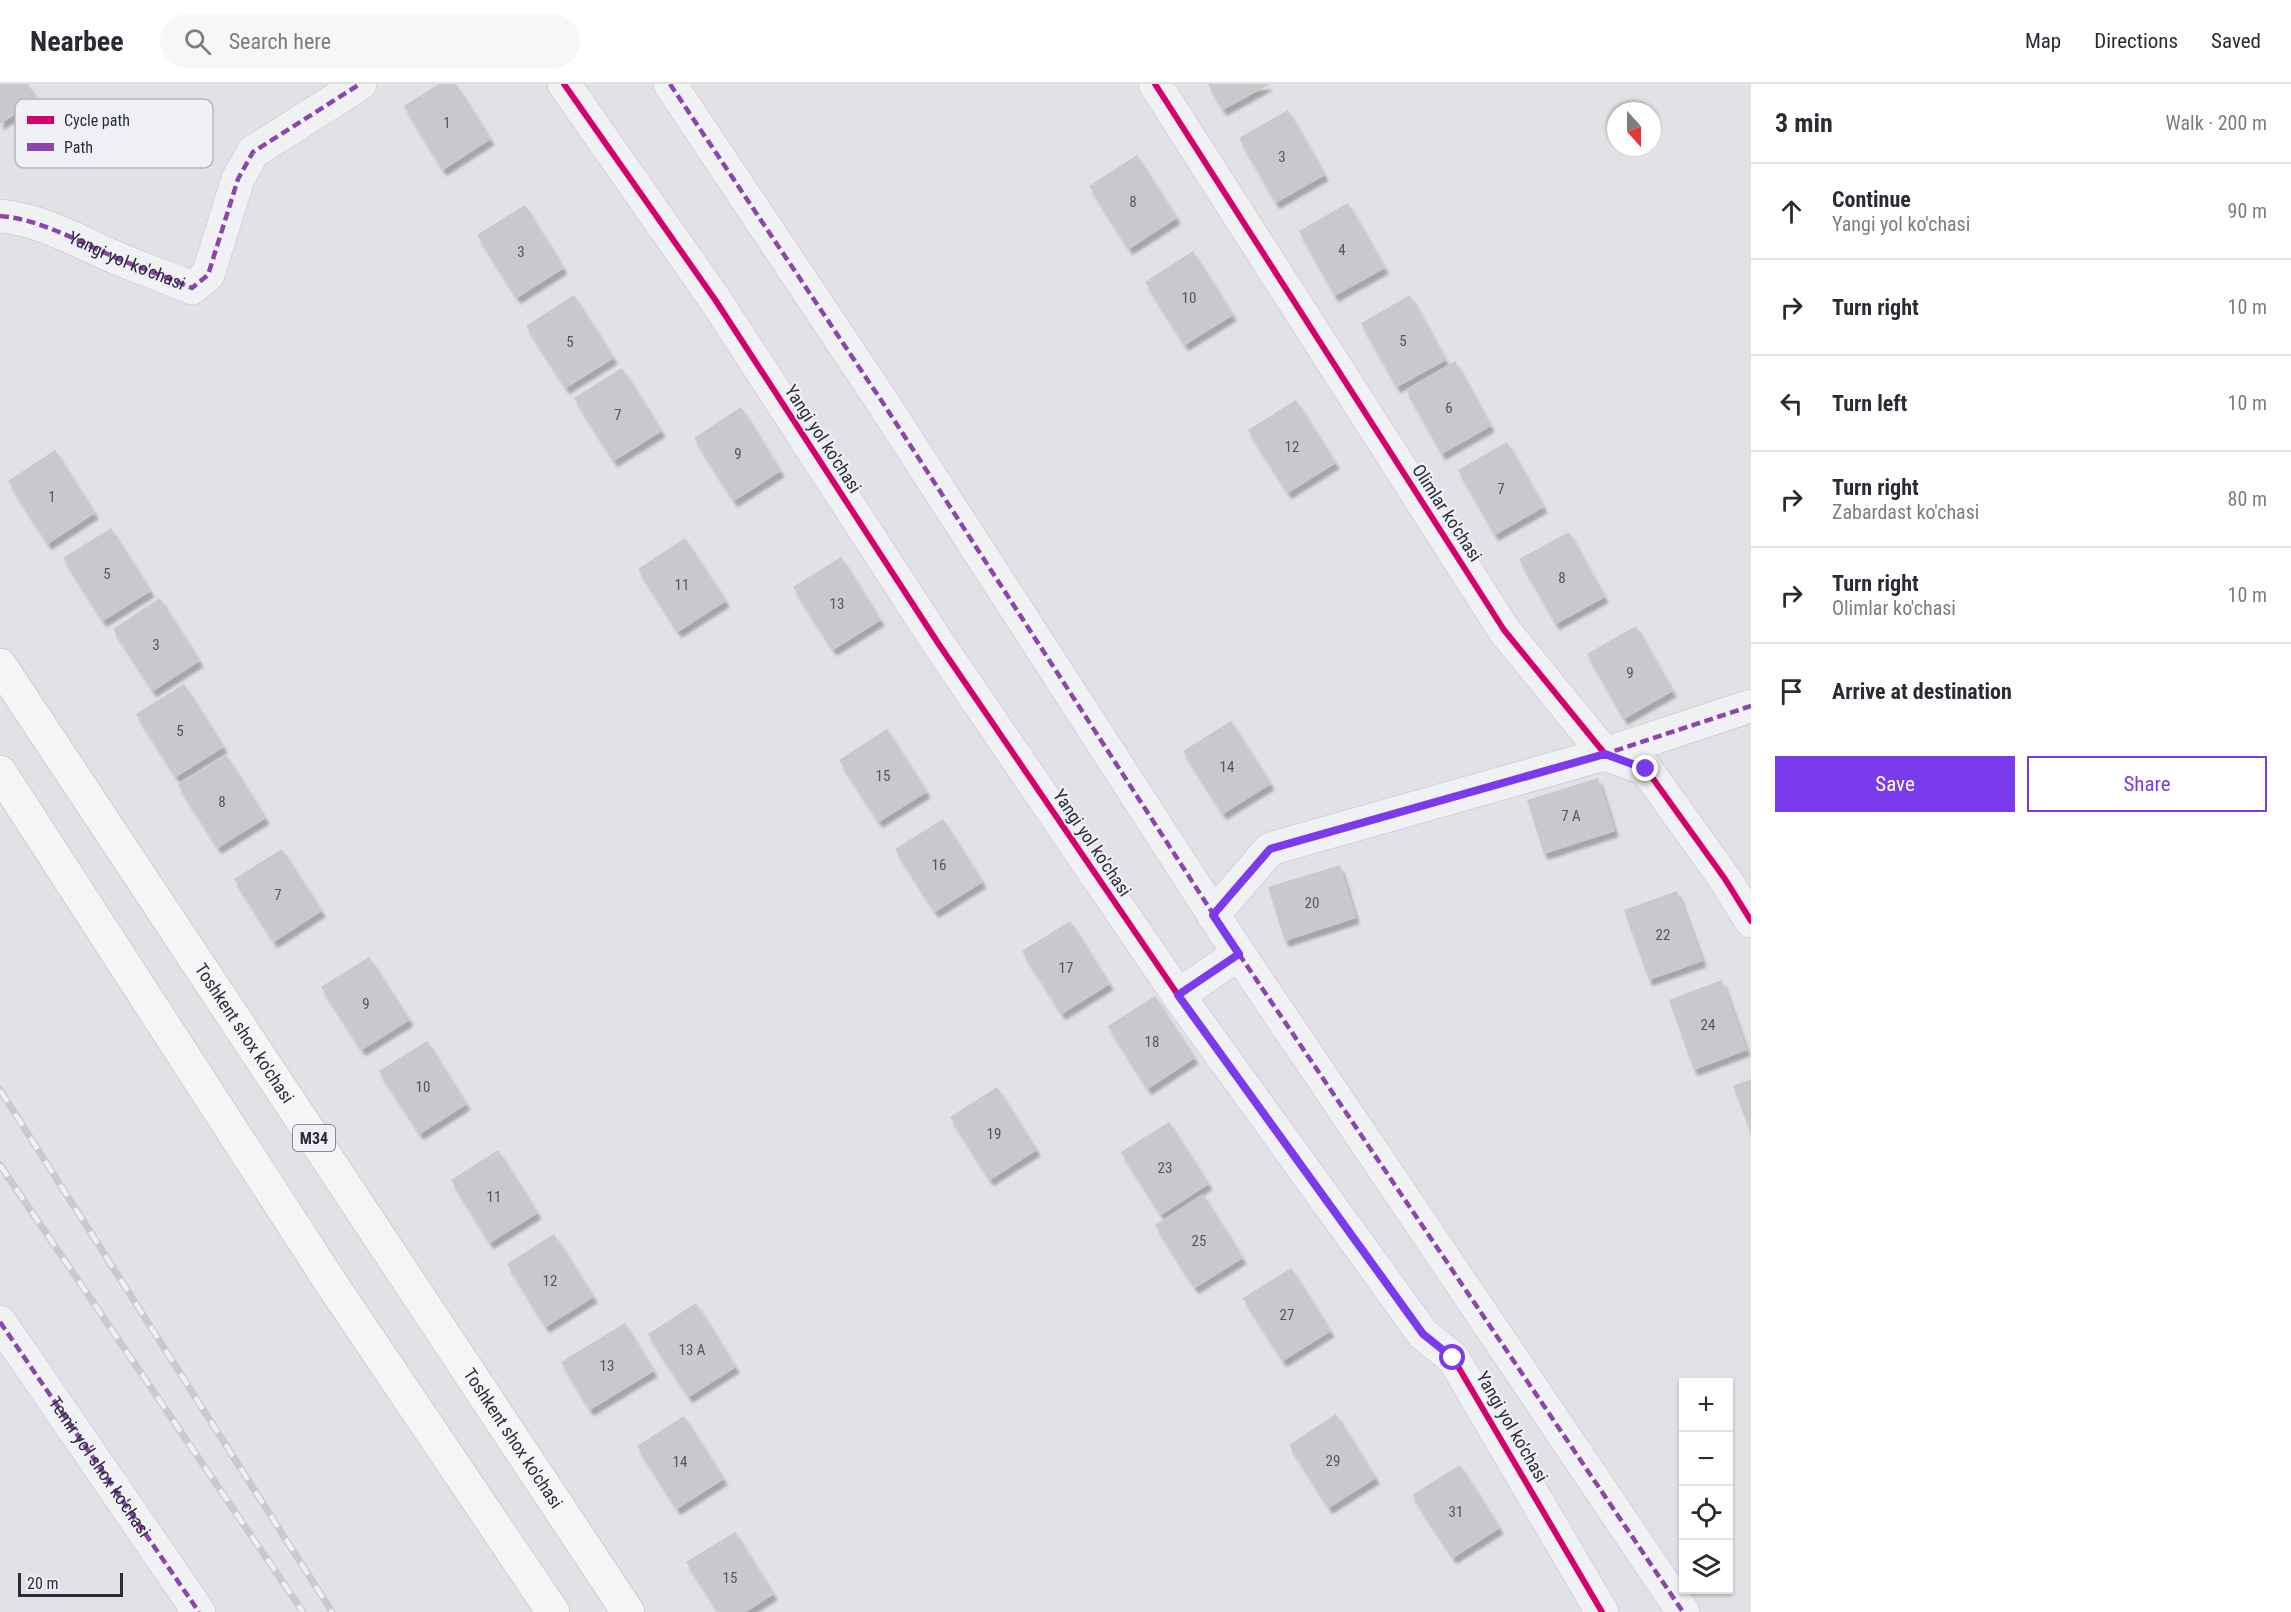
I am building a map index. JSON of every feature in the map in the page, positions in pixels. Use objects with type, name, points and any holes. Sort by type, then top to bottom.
[{"type":"highway","name":"Toshkent shox ko'chasi","points":[[0,665],[628,1612]]},
{"type":"highway","points":[[0,772],[329,1280],[553,1612]]},
{"type":"street","name":"Yangi yol ko'chasi","points":[[0,216],[13,217],[50,229],[192,288],[208,275],[238,179],[253,152],[360,84]]},
{"type":"street","name":"Yangi yol ko'chasi","points":[[564,84],[716,301],[938,643],[1178,995],[1423,1334],[1453,1358],[1602,1612]]},
{"type":"street","points":[[670,84],[883,403],[1213,915],[1683,1612]]},
{"type":"street","name":"Olimlar ko'chasi","points":[[1155,84],[1504,630],[1605,754]]},
{"type":"street","points":[[1213,915],[1270,849],[1605,754],[1751,706]]},
{"type":"street","points":[[1605,754],[1646,769],[1725,879],[1751,921]]},
{"type":"street","points":[[1178,995],[1239,954]]},
{"type":"street","name":"Temir yo'l shox ko'chasi","points":[[0,1322],[199,1612]]},
{"type":"building","points":[[0,84],[28,84],[37,99],[15,99],[15,115],[0,124]]},
{"type":"building","points":[[439,84],[456,84],[491,139],[443,170],[404,106]]},
{"type":"building","points":[[1208,84],[1270,84],[1223,110]]},
{"type":"building","points":[[1288,110],[1325,175],[1276,203],[1239,138]]},
{"type":"building","points":[[1137,155],[1177,218],[1129,249],[1089,186]]},
{"type":"building","points":[[1348,203],[1385,268],[1335,296],[1299,231]]},
{"type":"building","points":[[525,205],[564,268],[517,298],[477,235]]},
{"type":"building","points":[[1193,251],[1233,315],[1185,345],[1145,282]]},
{"type":"building","points":[[574,295],[614,358],[566,388],[526,326]]},
{"type":"building","points":[[1410,295],[1446,360],[1397,387],[1361,323]]},
{"type":"building","points":[[1455,361],[1491,426],[1442,454],[1406,390]]},
{"type":"building","points":[[622,368],[662,431],[614,461],[574,398]]},
{"type":"building","points":[[1296,400],[1336,463],[1288,493],[1248,430]]},
{"type":"building","points":[[741,407],[781,471],[734,501],[694,438]]},
{"type":"building","points":[[1507,442],[1544,507],[1495,535],[1458,470]]},
{"type":"building","points":[[55,450],[95,513],[48,544],[8,481]]},
{"type":"building","points":[[111,528],[151,591],[103,621],[63,558]]},
{"type":"building","points":[[1569,532],[1605,597],[1556,624],[1519,559]]},
{"type":"building","points":[[685,538],[726,601],[678,632],[638,569]]},
{"type":"building","points":[[841,557],[881,620],[833,650],[793,587]]},
{"type":"building","points":[[160,598],[200,661],[153,691],[113,629]]},
{"type":"building","points":[[1636,626],[1673,691],[1624,719],[1587,654]]},
{"type":"building","points":[[184,684],[224,747],[176,777],[136,714]]},
{"type":"building","points":[[1231,721],[1271,784],[1223,814],[1183,751]]},
{"type":"building","points":[[887,729],[927,792],[879,822],[839,760]]},
{"type":"building","points":[[226,755],[266,818],[218,848],[178,785]]},
{"type":"building","points":[[1598,778],[1615,831],[1544,854],[1527,800]]},
{"type":"building","points":[[943,819],[983,882],[935,912],[895,849]]},
{"type":"building","points":[[282,849],[322,911],[274,942],[234,879]]},
{"type":"building","points":[[1340,865],[1356,918],[1285,941],[1268,887]]},
{"type":"building","points":[[1677,891],[1703,961],[1649,980],[1624,910]]},
{"type":"building","points":[[1070,921],[1110,984],[1062,1014],[1022,951]]},
{"type":"building","points":[[369,957],[410,1020],[362,1050],[321,987]]},
{"type":"building","points":[[1722,980],[1747,1050],[1694,1070],[1669,1000]]},
{"type":"building","points":[[1155,996],[1195,1058],[1148,1089],[1108,1026]]},
{"type":"building","points":[[427,1041],[467,1104],[420,1134],[379,1071]]},
{"type":"building","points":[[1751,1079],[1751,1134],[1733,1086]]},
{"type":"building","points":[[997,1087],[1037,1150],[990,1180],[950,1117]]},
{"type":"building","points":[[1169,1122],[1209,1184],[1161,1215],[1121,1152]]},
{"type":"building","points":[[498,1150],[538,1213],[490,1243],[451,1180]]},
{"type":"building","points":[[1203,1194],[1243,1258],[1195,1288],[1155,1225]]},
{"type":"building","points":[[554,1234],[594,1297],[546,1327],[507,1264]]},
{"type":"building","points":[[1291,1268],[1331,1331],[1283,1361],[1243,1298]]},
{"type":"building","points":[[696,1303],[736,1367],[689,1397],[648,1334]]},
{"type":"building","points":[[625,1323],[654,1371],[590,1410],[561,1362]]},
{"type":"building","points":[[1336,1414],[1376,1478],[1329,1508],[1289,1445]]},
{"type":"building","points":[[684,1416],[724,1479],[677,1509],[637,1446]]},
{"type":"building","points":[[1460,1465],[1500,1528],[1453,1558],[1412,1495]]},
{"type":"building","points":[[735,1532],[774,1594],[746,1612],[719,1612],[686,1562]]},
{"type":"railway","points":[[0,1090],[332,1612]]},
{"type":"railway","points":[[0,1165],[303,1612]]},
{"type":"marked path","points":[[0,216],[44,226],[192,288],[208,275],[238,179],[253,152],[360,84]]},
{"type":"marked path","points":[[670,84],[883,403],[1239,954],[1683,1612]]},
{"type":"marked path","points":[[1213,915],[1270,849],[1605,754],[1751,706]]},
{"type":"marked path","points":[[1178,995],[1239,954]]},
{"type":"marked path","points":[[0,1322],[199,1612]]},
{"type":"cycle path","points":[[564,84],[716,301],[938,643],[1178,995],[1423,1334],[1453,1358],[1602,1612]]},
{"type":"cycle path","points":[[1155,84],[1504,630],[1605,754],[1646,769],[1725,879],[1751,921]]},
{"type":"route","points":[[1453,1358],[1423,1334],[1178,995],[1239,954],[1213,915],[1270,849],[1605,754],[1646,769]]}]
